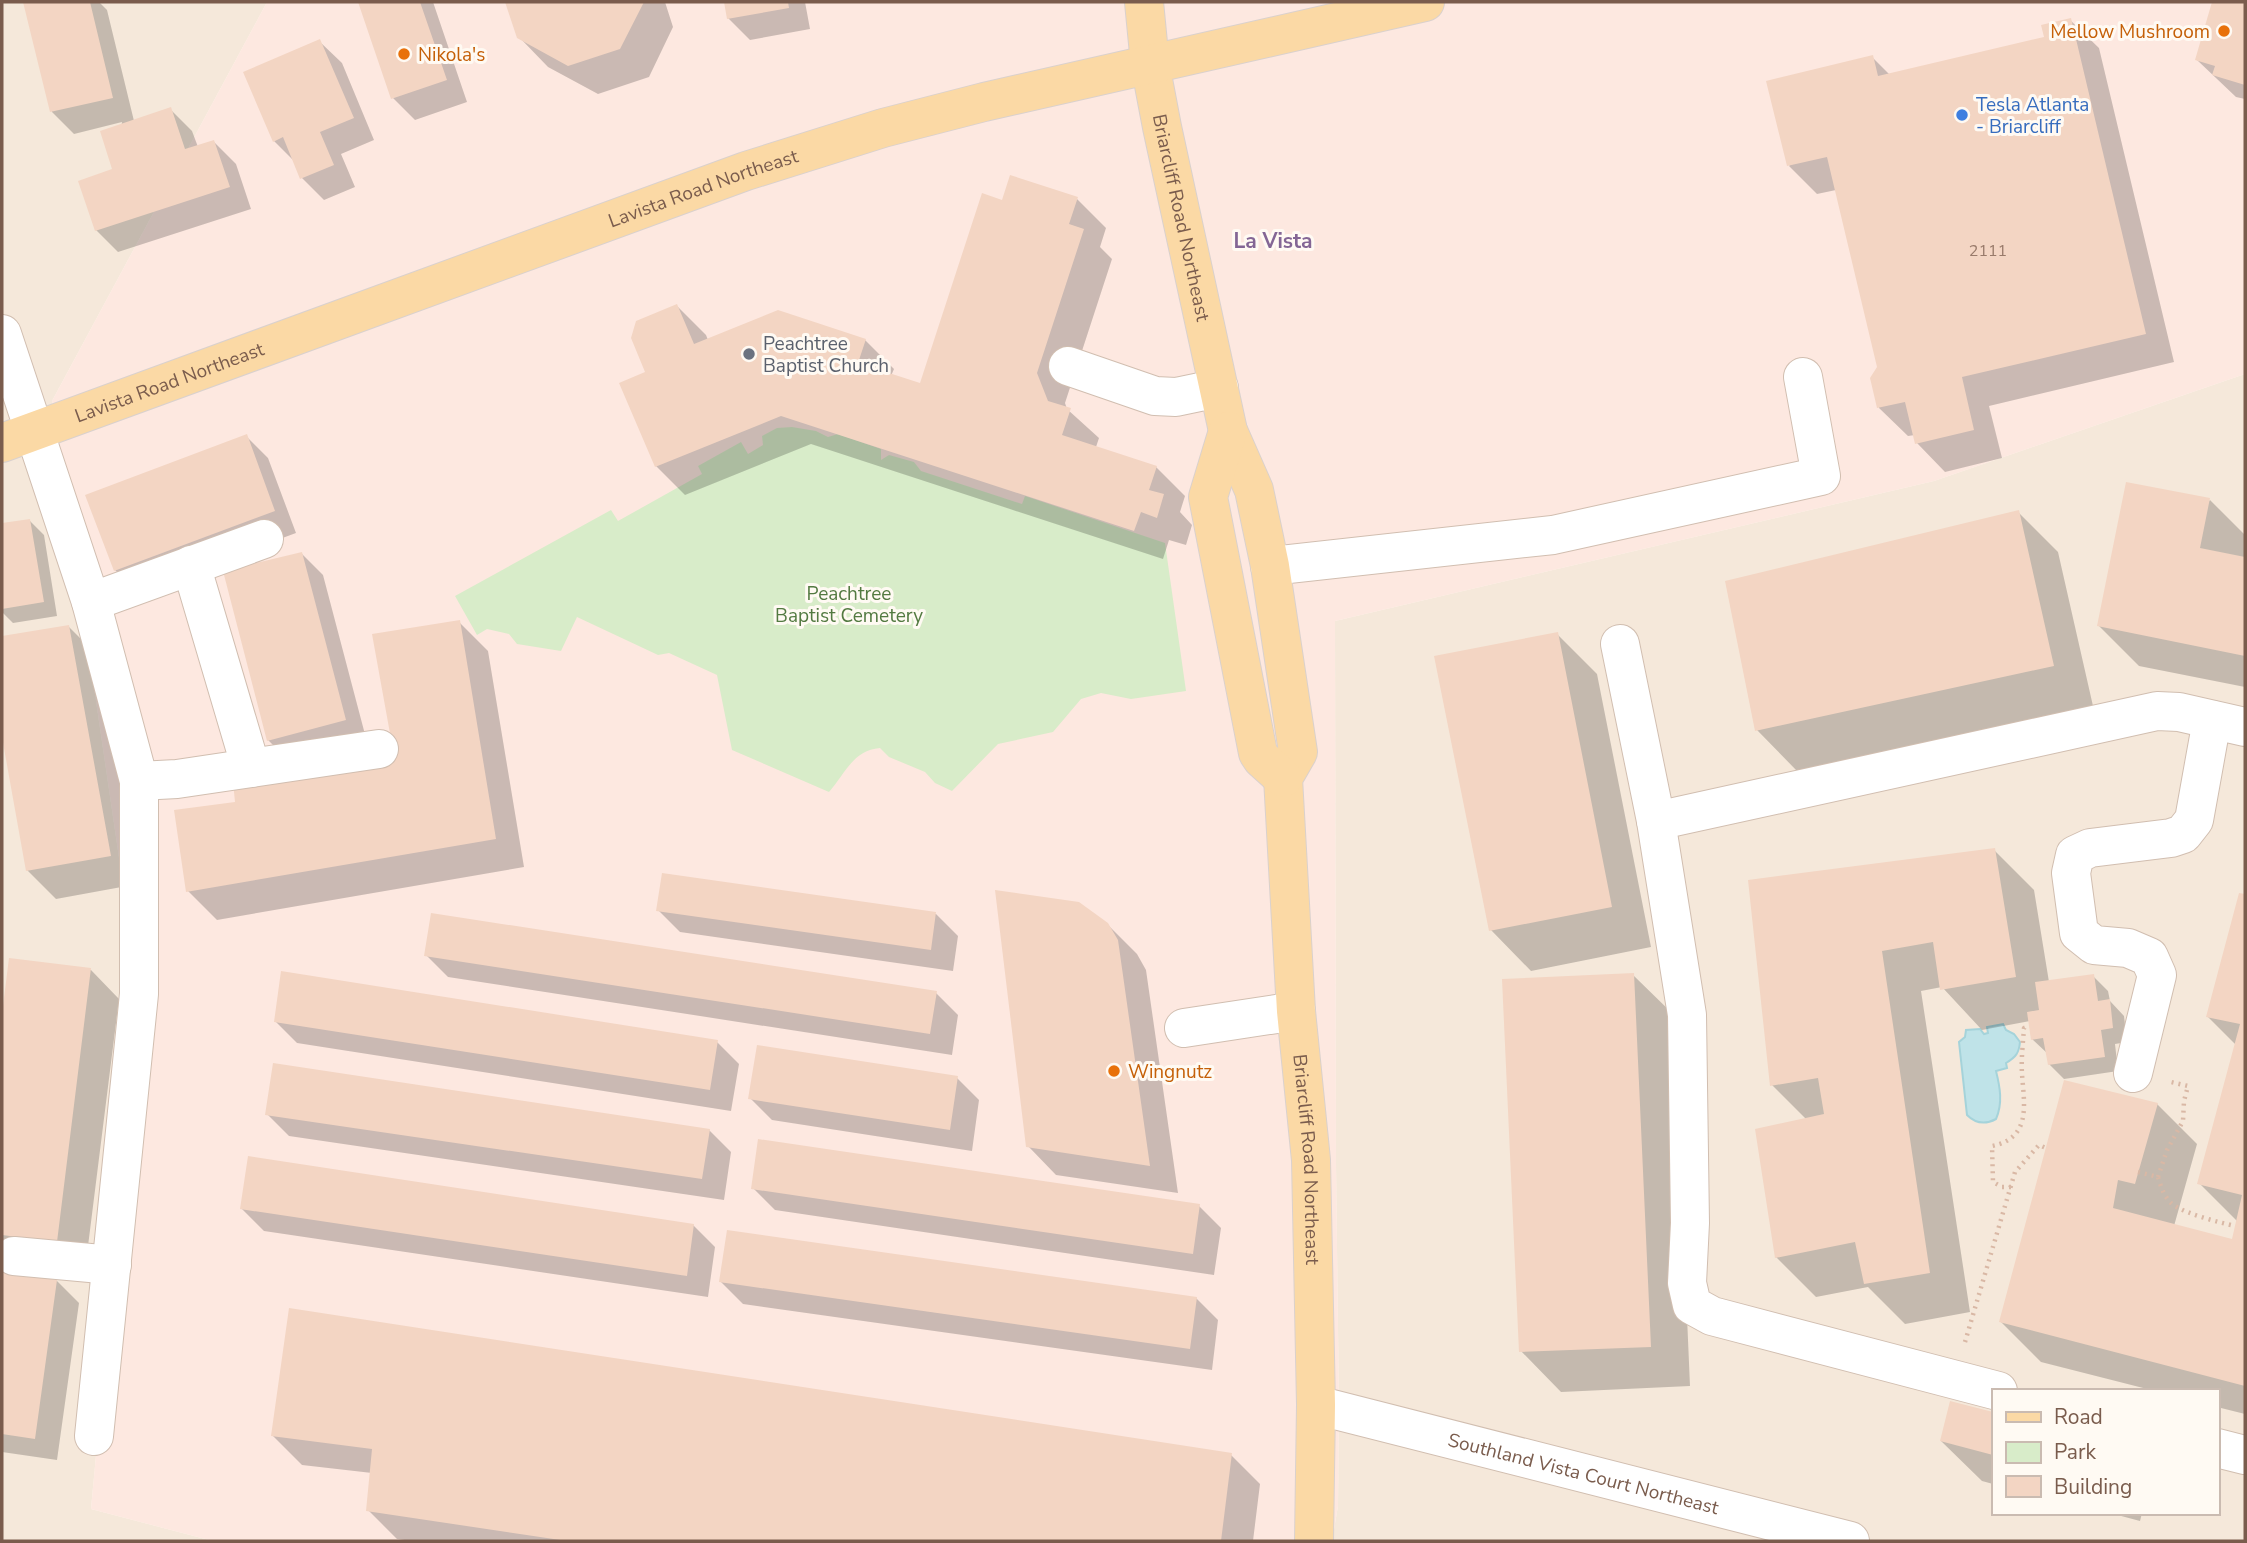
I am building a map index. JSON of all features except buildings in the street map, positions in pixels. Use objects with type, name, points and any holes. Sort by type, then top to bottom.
[{"type":"main road","name":"Briarcliff Road Northeast","points":[[1144,2],[1150,64],[1228,431],[1254,491],[1270,566],[1298,752],[1283,778],[1296,1011],[1311,1160],[1316,1405],[1314,1541]]},
{"type":"main road","name":"Lavista Road Northeast","points":[[17,437],[746,171],[883,128],[984,102],[1425,2]]},
{"type":"main road","name":"Briarcliff Road Northeast","points":[[1228,431],[1208,497],[1258,752],[1283,778]]},
{"type":"street","points":[[2,334],[17,437],[91,602],[139,780],[139,993],[94,1436]]},
{"type":"street","points":[[1068,366],[1155,396],[1176,397],[1219,388]]},
{"type":"street","points":[[1270,566],[1553,535],[1821,475],[1802,377]]},
{"type":"street","points":[[91,602],[264,539]]},
{"type":"street","points":[[191,565],[251,768]]},
{"type":"street","points":[[1620,644],[1656,821],[1687,1015],[1690,1110],[1687,1283],[1692,1306],[1712,1317],[1992,1390]]},
{"type":"street","points":[[1656,821],[2157,711],[2179,712],[2229,724],[2194,820],[2183,834],[2171,838],[2090,848],[2075,855],[2071,873],[2079,933],[2094,945],[2128,948],[2149,957],[2157,975],[2133,1073]]},
{"type":"street","points":[[139,780],[177,779],[379,749]]},
{"type":"street","points":[[1184,1028],[1296,1011]]},
{"type":"street","points":[[14,1256],[111,1265]]},
{"type":"street","name":"Southland Vista Court Northeast","points":[[1316,1405],[1850,1541]]},
{"type":"street","points":[[2219,1448],[2245,1455]]},
{"type":"path","points":[[2011,1187],[2002,1187],[1993,1182],[1992,1146],[2004,1144],[2015,1136],[2023,1121],[2026,1104],[2022,1072],[2024,1028],[2029,1026]]},
{"type":"path","points":[[2133,1073],[2188,1086],[2183,1121],[2167,1150],[2158,1177],[2162,1190],[2173,1205],[2219,1223],[2235,1226]]},
{"type":"path","points":[[1954,1380],[2015,1172],[2039,1145],[2046,1148]]},
{"type":"path","points":[[2138,1172],[2158,1177]]},
{"type":"shaded area","points":[[2,2],[267,2],[52,401],[139,994],[91,1509],[213,1541],[2,1541]]},
{"type":"shaded area","points":[[267,2],[2245,2],[2245,374],[1934,481],[1335,621],[1339,1409],[1338,1506],[1332,1541],[213,1541],[91,1509],[139,994],[52,401]]},
{"type":"shaded area","points":[[2245,374],[2245,1541],[1332,1541],[1338,1506],[1339,1409],[1335,621],[1934,481]]},
{"type":"green space","name":"Peachtree Baptist Cemetery","points":[[792,427],[816,431],[828,437],[838,434],[881,449],[881,460],[889,455],[914,462],[921,471],[1022,504],[1025,496],[1165,543],[1186,691],[1131,699],[1101,693],[1081,699],[1053,732],[998,744],[952,791],[935,783],[925,772],[889,757],[880,748],[856,758],[829,792],[732,750],[717,675],[669,653],[658,655],[577,617],[561,651],[517,644],[509,634],[487,629],[477,635],[455,596],[611,510],[618,521],[702,474],[698,466],[741,442],[748,454],[763,445],[762,436],[777,428]]},
{"type":"water","points":[[2003,1024],[2020,1042],[2019,1049],[2015,1057],[2006,1063],[2007,1068],[1996,1071],[2000,1101],[1996,1119],[1977,1122],[1967,1115],[1959,1042],[1965,1037],[1966,1030],[1980,1029],[1984,1034],[1988,1033],[1987,1027]]},
{"type":"place","name":"Mellow Mushroom","points":[[2224,31]]},
{"type":"place","name":"Nikola's","points":[[404,54]]},
{"type":"place","name":"Tesla Atlanta - Briarcliff","points":[[1962,115]]},
{"type":"place","name":"Peachtree Baptist Church","points":[[749,354]]},
{"type":"place","name":"Wingnutz","points":[[1114,1071]]},
{"type":"district","name":"La Vista","points":[[1273,241]]}]
